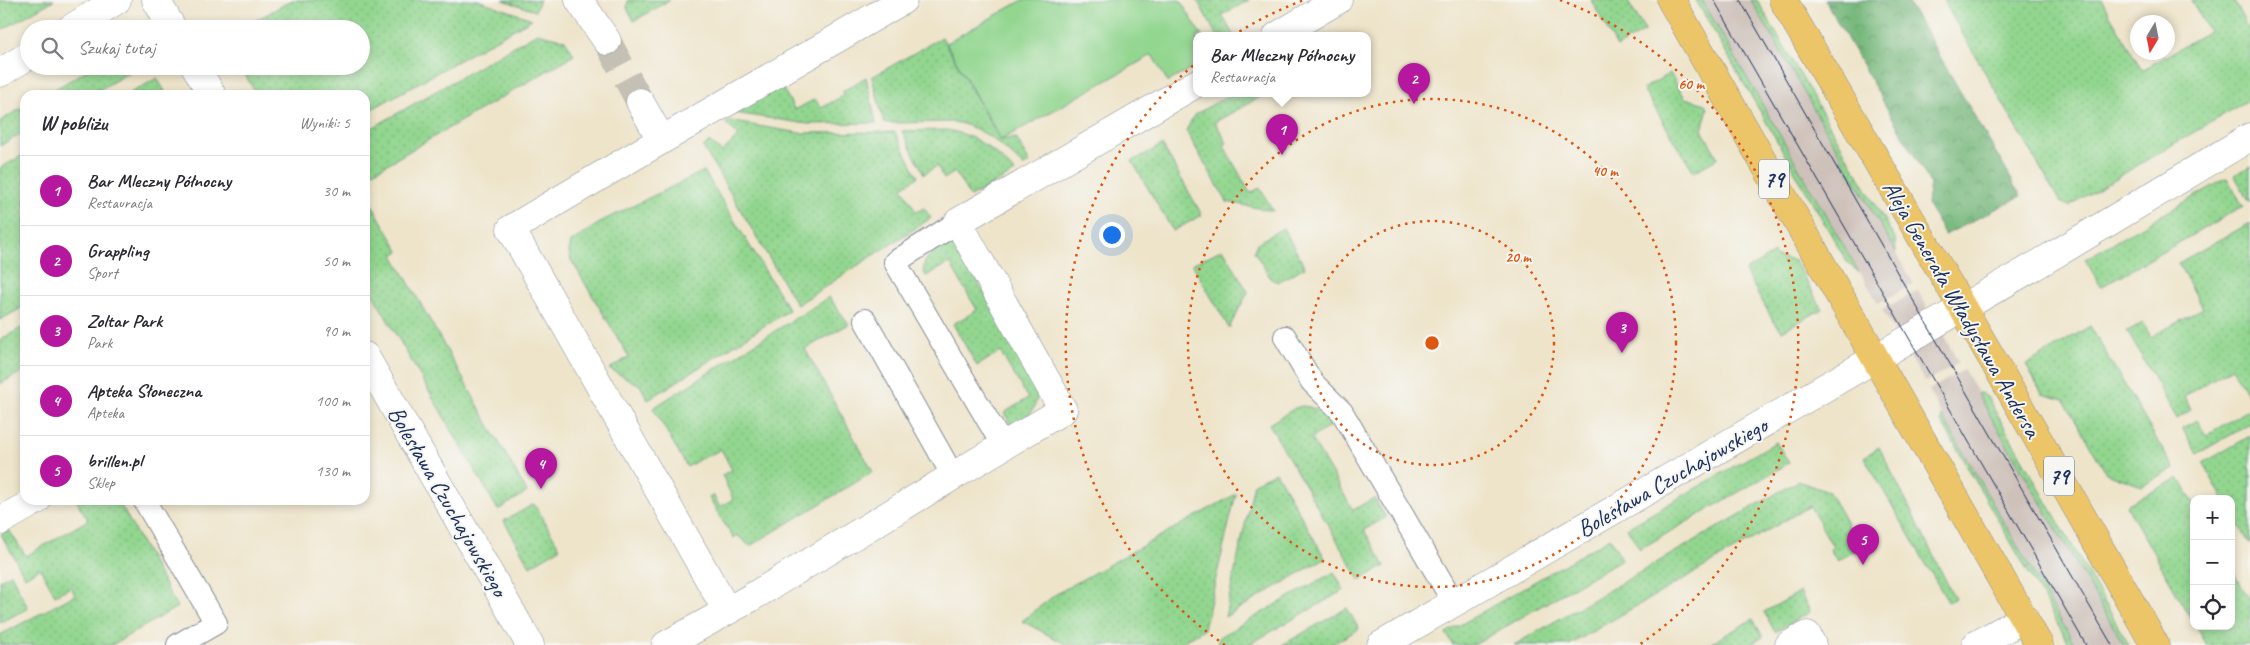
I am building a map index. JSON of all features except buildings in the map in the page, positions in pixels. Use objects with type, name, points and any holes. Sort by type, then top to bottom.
[{"type":"main road","name":"79","points":[[1670,0],[2040,645]]},
{"type":"main road","name":"Aleja Generała Władysława Andersa","points":[[1783,0],[1963,307],[2155,645]]},
{"type":"street","points":[[85,20],[117,0]]},
{"type":"street","points":[[156,0],[168,20]]},
{"type":"street","points":[[579,0],[607,42]]},
{"type":"street","points":[[727,611],[511,229],[660,139],[699,119],[902,0]]},
{"type":"street","points":[[1284,32],[1338,0]]},
{"type":"street","points":[[0,73],[20,61]]},
{"type":"street","points":[[200,75],[209,90]]},
{"type":"street","points":[[666,645],[727,611],[1063,410],[958,222],[1193,85]]},
{"type":"street","points":[[640,102],[660,139]]},
{"type":"street","name":"Bolesława Czuchajowskiego","points":[[1381,645],[1876,358],[2250,137]]},
{"type":"street","name":"Bolesława Czuchajowskiego","points":[[370,365],[530,645]]},
{"type":"street","points":[[0,521],[29,505]]},
{"type":"street","points":[[1976,645],[2024,618]]},
{"type":"street","points":[[1789,645],[1806,635],[1812,645]]},
{"type":"lane","points":[[958,222],[895,262],[1003,446]]},
{"type":"lane","points":[[865,320],[953,476]]},
{"type":"lane","points":[[1285,337],[1312,382],[1342,412],[1454,602]]},
{"type":"lane","points":[[147,505],[216,623],[178,645]]},
{"type":"shaded area","points":[[1702,0],[1751,0],[1914,284],[1878,303]]},
{"type":"shaded area","points":[[1918,291],[1959,363],[1925,382],[1882,310]]},
{"type":"shaded area","points":[[1964,370],[2124,645],[2075,645],[1942,416],[1929,390]]},
{"type":"green space","points":[[0,0],[54,0],[0,31]]},
{"type":"green space","points":[[292,0],[478,0],[532,19],[370,110],[370,90],[254,90],[245,75],[370,75],[370,20],[257,20]]},
{"type":"green space","points":[[503,0],[540,0],[535,11]]},
{"type":"green space","points":[[628,0],[670,0],[634,21],[627,8]]},
{"type":"green space","points":[[1023,0],[1180,0],[1200,32],[1193,32],[1193,67],[1168,82],[1152,55],[1001,140],[946,43]]},
{"type":"green space","points":[[1197,0],[1249,0],[1222,15],[1232,32],[1215,32]]},
{"type":"green space","points":[[1591,0],[1627,0],[1645,31],[1617,47]]},
{"type":"green space","points":[[1696,0],[1702,0],[1859,272],[1848,264]]},
{"type":"green space","points":[[1751,0],[1757,0],[1895,239],[1896,252]]},
{"type":"green space","points":[[1825,0],[1907,0],[2021,196],[1945,235],[1927,204],[1930,183]]},
{"type":"green space","points":[[1943,0],[2101,0],[2130,50],[2130,60],[2136,60],[2142,70],[2159,60],[2175,60],[2175,51],[2209,31],[2191,0],[2233,0],[2250,32],[2250,99],[2069,206],[2060,202]]},
{"type":"green space","points":[[537,33],[565,40],[574,55],[370,174],[370,129]]},
{"type":"green space","points":[[942,37],[1000,140],[1016,138],[1030,163],[1023,166],[992,138],[974,128],[954,122],[884,123],[872,77]]},
{"type":"green space","points":[[1670,73],[1685,98],[1706,104],[1708,108],[1702,130],[1718,158],[1694,172],[1643,89]]},
{"type":"green space","points":[[79,75],[125,75],[99,90],[53,90]]},
{"type":"green space","points":[[866,77],[876,123],[808,124],[734,113],[779,82],[795,110],[815,99],[821,108],[843,96],[843,91]]},
{"type":"green space","points":[[157,78],[164,90],[136,90]]},
{"type":"green space","points":[[1226,97],[1260,97],[1215,122],[1227,143],[1224,146],[1250,193],[1260,188],[1273,211],[1227,202],[1186,131],[1194,115]]},
{"type":"green space","points":[[20,109],[20,134],[0,146],[0,121]]},
{"type":"green space","points":[[728,121],[800,133],[895,132],[918,177],[902,187],[916,212],[924,208],[931,218],[797,305],[703,147],[710,142],[722,152],[739,135],[726,124]]},
{"type":"green space","points":[[947,130],[976,140],[1000,157],[1015,172],[970,197],[955,172],[944,179],[937,166],[924,174],[902,131]]},
{"type":"green space","points":[[1162,145],[1202,215],[1173,231],[1132,161]]},
{"type":"green space","points":[[20,157],[20,309],[0,320],[0,168]]},
{"type":"green space","points":[[2250,166],[2250,202],[2234,175]]},
{"type":"green space","points":[[704,171],[789,310],[648,400],[640,385],[609,369],[629,357],[571,260],[569,252],[571,242],[604,220]]},
{"type":"green space","points":[[2227,178],[2243,206],[2101,287],[2085,259]]},
{"type":"green space","points":[[370,202],[399,251],[393,255],[527,492],[498,510],[370,290]]},
{"type":"green space","points":[[2250,223],[2250,399],[2232,368],[2184,396],[2191,410],[2177,419],[2127,331],[2143,323],[2151,337],[2203,308],[2178,263]]},
{"type":"green space","points":[[1283,228],[1305,267],[1278,282],[1271,279],[1254,251],[1257,243]]},
{"type":"green space","points":[[951,243],[957,245],[1037,387],[1035,406],[1014,429],[1004,413],[1028,398],[1000,352],[977,366],[953,324],[977,310],[950,263],[926,276],[924,265],[926,260],[930,255]]},
{"type":"green space","points":[[1223,249],[1248,292],[1229,328],[1192,264]]},
{"type":"green space","points":[[1774,253],[1776,257],[1795,261],[1822,309],[1782,331],[1774,322],[1745,271]]},
{"type":"green space","points":[[829,297],[849,324],[805,349],[873,472],[750,546],[737,535],[733,538],[709,498],[713,495],[720,507],[733,499],[722,475],[732,470],[721,449],[687,467],[653,408]]},
{"type":"green space","points":[[2090,326],[2174,469],[2142,486],[2106,473],[2064,400],[2042,394],[2026,365]]},
{"type":"green space","points":[[20,329],[20,373],[0,384],[0,340]]},
{"type":"green space","points":[[1977,393],[1987,397],[2129,645],[2124,645]]},
{"type":"green space","points":[[1302,406],[1320,412],[1332,425],[1311,438],[1353,510],[1374,498],[1386,517],[1364,530],[1385,566],[1360,580],[1269,424],[1295,408]]},
{"type":"green space","points":[[2250,409],[2250,424],[2197,454],[2182,428],[2197,420],[2206,435]]},
{"type":"green space","points":[[1942,416],[2075,645],[2070,645],[1941,421]]},
{"type":"green space","points":[[2250,436],[2250,545],[2235,519],[2235,495],[2221,495],[2203,463]]},
{"type":"green space","points":[[1776,442],[1789,463],[1640,549],[1627,528]]},
{"type":"green space","points":[[1879,447],[1955,599],[1948,602],[1864,457]]},
{"type":"green space","points":[[1276,472],[1325,558],[1225,617],[1254,483]]},
{"type":"green space","points":[[2179,478],[2190,497],[2190,616],[2126,505]]},
{"type":"green space","points":[[1798,481],[1829,492],[1861,548],[1837,561],[1830,549],[1833,547],[1810,506],[1569,645],[1514,645]]},
{"type":"green space","points":[[1236,494],[1204,629],[1177,645],[1067,645],[1022,621],[1056,594]]},
{"type":"green space","points":[[534,504],[560,548],[530,566],[504,521]]},
{"type":"green space","points":[[79,505],[121,505],[177,607],[112,645],[0,645],[0,635],[75,595],[71,587],[55,595],[40,568],[25,577],[1,534],[9,530],[26,556],[88,520]]},
{"type":"green space","points":[[1610,538],[1622,559],[1474,645],[1453,645],[1446,633]]},
{"type":"green space","points":[[1334,572],[1344,590],[1248,645],[1217,645],[1219,637]]},
{"type":"green space","points":[[11,574],[28,608],[0,623],[0,580]]},
{"type":"green space","points":[[2235,575],[2250,600],[2250,645],[2207,645],[2198,630],[2235,630]]},
{"type":"green space","points":[[1800,592],[1810,612],[1775,632],[1764,612]]},
{"type":"green space","points":[[1347,608],[1359,629],[1331,645],[1282,645]]},
{"type":"green space","points":[[1753,619],[1763,637],[1750,645],[1708,645]]},
{"type":"tunnel","points":[[607,41],[640,102]]},
{"type":"tram line","points":[[1714,0],[2086,645]]},
{"type":"tram line","points":[[1740,0],[2112,645]]},
{"type":"place","name":"Grappling","points":[[1414,104]]},
{"type":"place","name":"Bar Mleczny Północny","points":[[1282,155]]},
{"type":"place","name":"Zoltar Park","points":[[1622,353]]},
{"type":"place","name":"Apteka Słoneczna","points":[[541,489]]},
{"type":"place","name":"brillen.pl","points":[[1863,565]]}]
